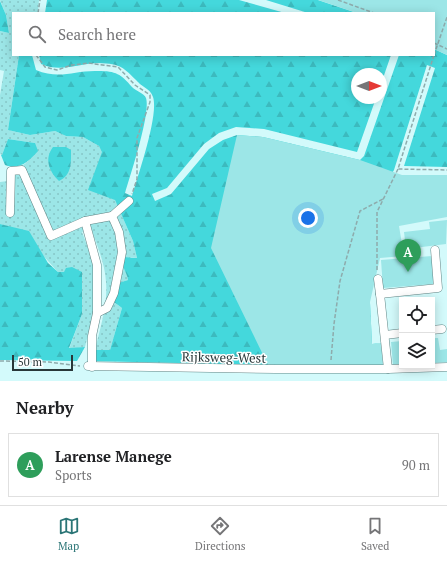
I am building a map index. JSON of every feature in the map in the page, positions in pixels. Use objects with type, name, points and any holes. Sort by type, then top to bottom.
[{"type":"street","points":[[10,213],[11,171],[22,170],[51,236],[85,221],[112,216],[129,201]]},
{"type":"street","points":[[97,313],[107,308],[114,293],[122,252],[119,232],[112,216]]},
{"type":"street","points":[[85,221],[97,265],[97,313],[92,336],[90,367]]},
{"type":"street","points":[[380,294],[438,288],[435,250]]},
{"type":"street","points":[[378,280],[388,369]]},
{"type":"street","points":[[435,330],[442,329]]},
{"type":"street","points":[[385,335],[399,334]]},
{"type":"street","name":"Rijksweg-West","points":[[90,367],[330,369],[447,367]]},
{"type":"path","points":[[38,12],[40,0]]},
{"type":"path","points":[[338,0],[371,12]]},
{"type":"path","points":[[435,51],[447,17]]},
{"type":"path","points":[[437,44],[447,49]]},
{"type":"path","points":[[37,56],[45,68],[57,70],[72,65],[88,63],[118,67],[135,85],[150,95],[150,102],[137,138],[137,179],[129,201]]},
{"type":"path","points":[[378,280],[376,243],[377,212],[398,169],[434,56]]},
{"type":"path","points":[[398,169],[447,170]]},
{"type":"path","points":[[330,369],[340,281],[360,211],[383,199]]},
{"type":"path","points":[[0,361],[49,362],[90,367]]},
{"type":"shaded area","points":[[0,0],[39,0],[38,12],[12,12],[12,56],[19,56],[8,130],[30,135],[55,131],[66,136],[83,137],[99,146],[103,152],[115,200],[133,241],[137,258],[131,257],[122,263],[127,272],[128,280],[115,284],[110,299],[122,308],[110,350],[95,350],[103,316],[106,291],[104,268],[91,228],[82,232],[94,270],[96,291],[95,307],[85,347],[69,349],[82,314],[64,272],[58,272],[25,237],[9,227],[0,224],[0,182],[8,181],[18,166],[25,164],[28,161],[35,143],[8,139],[2,155],[0,154],[0,95],[4,71],[0,70],[0,31],[9,33],[6,15]]},
{"type":"shaded area","points":[[318,0],[447,0],[447,55],[435,49],[435,12],[354,12]]},
{"type":"shaded area","points":[[237,135],[263,137],[360,160],[402,175],[447,175],[447,217],[399,226],[404,256],[380,258],[370,302],[372,344],[381,343],[383,365],[268,365],[211,248]]},
{"type":"shaded area","points":[[447,220],[446,244],[406,249],[404,232],[430,229],[429,222]]},
{"type":"shaded area","points":[[432,256],[434,284],[383,288],[381,260]]},
{"type":"shaded area","points":[[435,338],[438,338],[440,350],[447,349],[447,362],[435,363]]},
{"type":"shaded area","points":[[399,341],[399,365],[393,365],[391,342]]},
{"type":"green space","points":[[47,0],[239,0],[281,12],[45,12]]},
{"type":"green space","points":[[266,0],[318,0],[354,12],[305,12]]},
{"type":"green space","points":[[0,1],[6,15],[9,33],[0,31]]},
{"type":"green space","points":[[435,49],[447,55],[447,167],[404,166],[435,68],[427,65],[394,170],[373,205],[369,283],[372,344],[381,343],[268,365],[89,361],[95,350],[110,350],[122,308],[110,299],[115,284],[128,280],[122,263],[122,257],[137,258],[133,241],[115,200],[88,190],[102,152],[99,146],[83,137],[66,136],[55,131],[30,135],[8,130],[19,56],[32,56],[36,70],[45,73],[60,74],[98,71],[118,74],[145,96],[147,106],[146,117],[125,193],[132,196],[151,131],[154,106],[152,94],[129,73],[117,65],[92,63],[56,68],[41,64],[39,56],[391,56],[387,68],[351,68],[351,104],[374,104],[357,152],[264,129],[236,127],[219,133],[204,144],[167,188],[152,194],[155,201],[171,194],[209,149],[223,140],[237,135],[263,137],[360,160],[364,156],[382,104],[387,104],[387,90],[399,56],[435,56]]},
{"type":"green space","points":[[8,139],[35,143],[38,151],[31,159],[19,166],[5,165],[1,155]]},
{"type":"green space","points":[[53,147],[66,147],[71,150],[71,164],[69,172],[59,181],[50,169],[48,160],[50,151]]},
{"type":"green space","points":[[0,224],[29,231],[48,263],[58,272],[64,272],[66,268],[72,267],[82,272],[82,314],[69,348],[85,347],[77,361],[0,360]]},
{"type":"place","name":"Larense Manege","points":[[408,272]]}]
